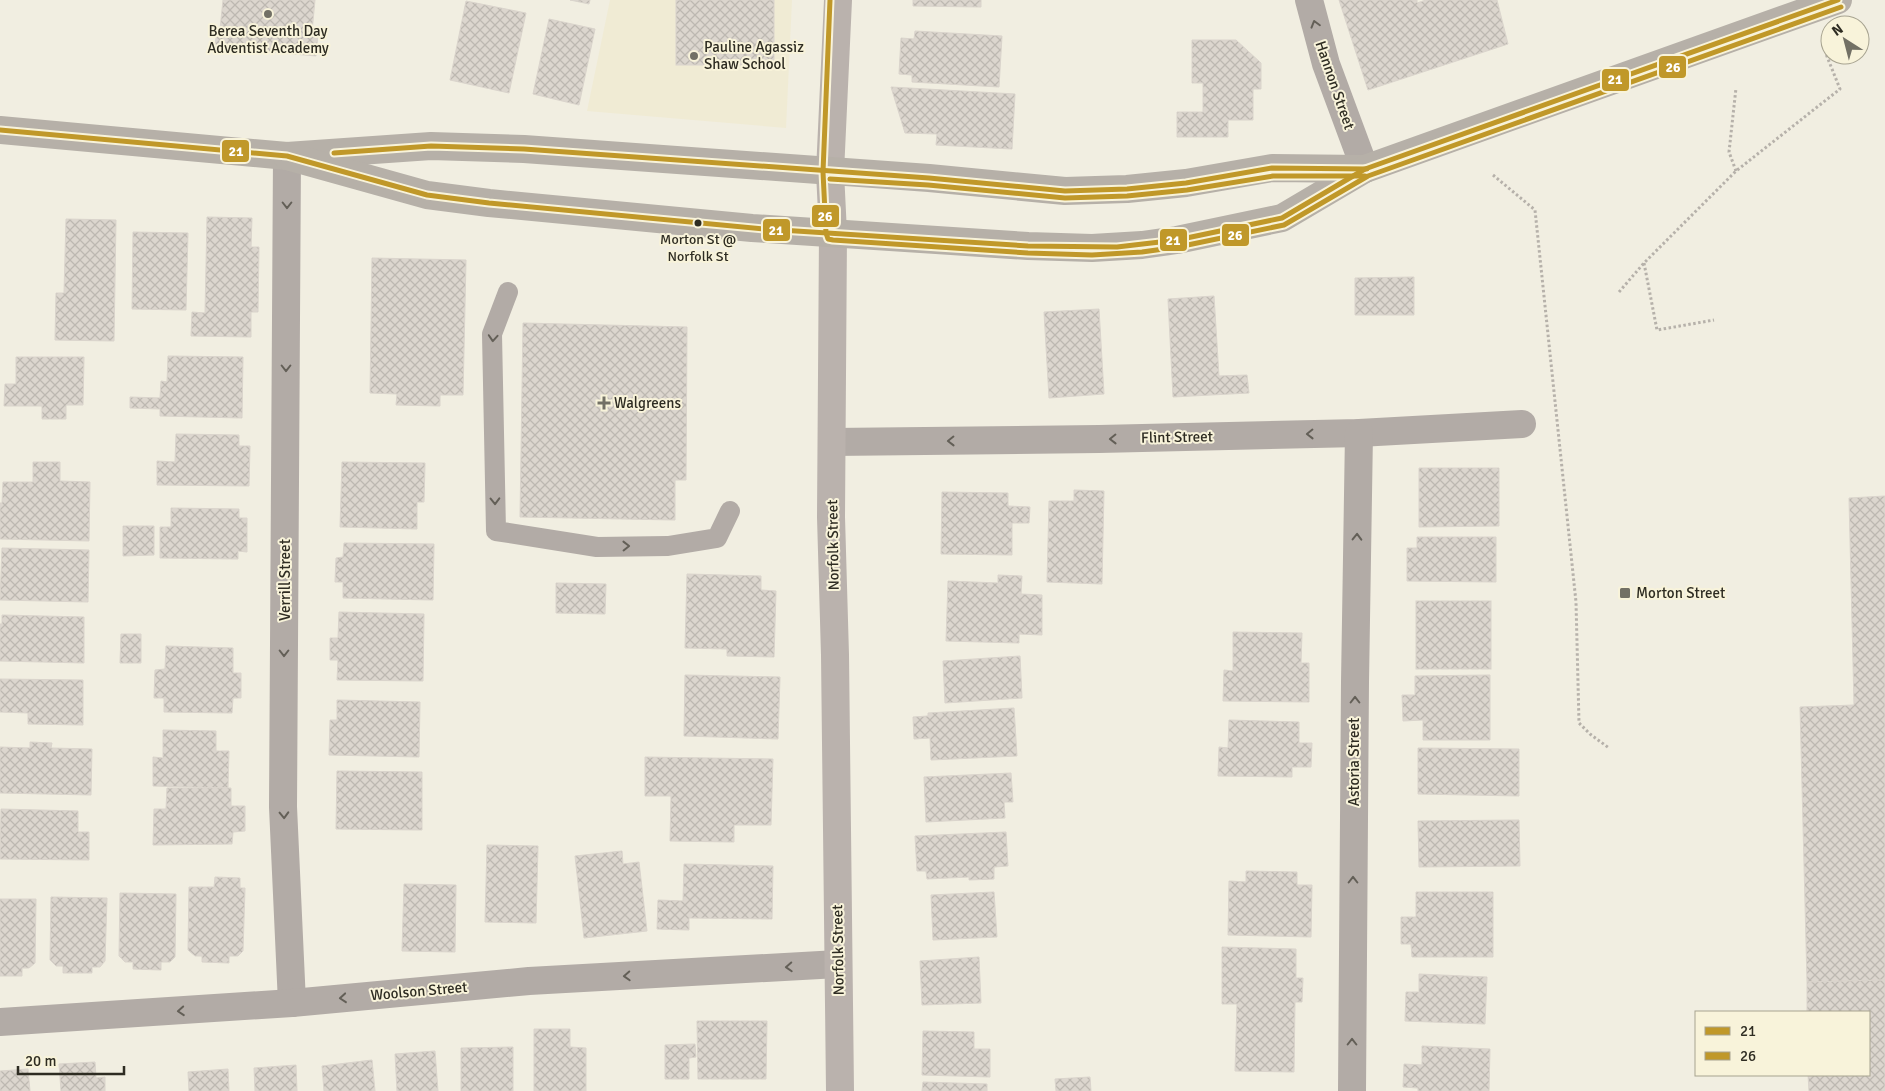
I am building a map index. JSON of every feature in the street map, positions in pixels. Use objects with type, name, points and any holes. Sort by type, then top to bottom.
[{"type":"highway","points":[[287,156],[427,195],[566,211],[752,228],[1058,247],[1092,248],[1142,245],[1187,238],[1282,218],[1366,169],[1838,0]]},
{"type":"highway","points":[[0,130],[287,156],[431,146],[570,152],[929,178],[1086,192],[1186,183],[1272,168],[1366,169]]},
{"type":"main road","name":"Norfolk Street","points":[[838,0],[830,172],[833,233],[832,516],[840,1091]]},
{"type":"street","name":"Hannon Street","points":[[1308,0],[1326,64],[1366,169]]},
{"type":"street","name":"Verrill Street","points":[[287,156],[283,807],[292,1003]]},
{"type":"street","name":"Flint Street","points":[[832,442],[1108,439],[1359,433],[1522,424]]},
{"type":"street","name":"Astoria Street","points":[[1352,1091],[1359,433]]},
{"type":"street","name":"Woolson Street","points":[[0,1022],[292,1003],[529,981],[838,964]]},
{"type":"lane","points":[[508,292],[492,334],[496,531],[596,547],[668,546],[717,538],[730,511]]},
{"type":"path","points":[[1620,292],[1644,263],[1736,171],[1840,89],[1830,65]]},
{"type":"path","points":[[1736,88],[1730,152],[1736,171]]},
{"type":"path","points":[[1492,175],[1535,210],[1576,602],[1579,723],[1609,748]]},
{"type":"path","points":[[1644,263],[1657,330],[1714,320]]},
{"type":"shaded area","name":"Pauline Agassiz Shaw School","points":[[610,0],[792,0],[786,128],[587,111]]},
{"type":"building","name":"Berea Seventh Day Adventist Academy","points":[[223,0],[315,0],[312,32],[318,33],[316,56],[215,47],[217,28],[220,29]]},
{"type":"building","points":[[570,0],[590,0],[589,4]]},
{"type":"building","points":[[676,0],[774,0],[774,65],[676,65]]},
{"type":"building","points":[[913,0],[981,0],[981,7],[913,6]]},
{"type":"building","points":[[1339,0],[1417,0],[1417,3],[1426,0],[1497,0],[1508,44],[1368,90]]},
{"type":"building","points":[[466,1],[526,13],[509,93],[450,80]]},
{"type":"building","points":[[549,19],[595,29],[579,105],[533,94]]},
{"type":"building","points":[[915,31],[1002,36],[999,87],[912,82],[912,75],[899,74],[901,38],[914,39]]},
{"type":"building","points":[[1192,40],[1236,40],[1261,63],[1261,89],[1253,89],[1253,120],[1228,120],[1228,137],[1177,137],[1177,112],[1203,112],[1203,83],[1192,83]]},
{"type":"building","points":[[891,87],[1015,94],[1012,149],[936,145],[937,134],[905,133]]},
{"type":"building","points":[[207,217],[252,218],[251,247],[259,247],[258,312],[251,312],[251,337],[191,336],[192,312],[205,313]]},
{"type":"building","points":[[66,219],[116,220],[114,341],[55,340],[56,293],[64,293]]},
{"type":"building","points":[[133,232],[188,233],[186,310],[132,309]]},
{"type":"building","points":[[372,258],[466,260],[463,395],[440,395],[440,406],[396,405],[397,394],[370,393]]},
{"type":"building","points":[[1414,277],[1414,315],[1355,315],[1355,278]]},
{"type":"building","points":[[1214,296],[1219,376],[1247,375],[1249,393],[1173,397],[1168,299]]},
{"type":"building","points":[[1099,309],[1104,394],[1049,398],[1044,312]]},
{"type":"building","name":"Walgreens","points":[[523,323],[687,327],[686,480],[675,480],[675,520],[520,517]]},
{"type":"building","points":[[168,356],[243,357],[242,418],[160,416],[160,409],[130,408],[130,397],[160,398],[161,381],[167,382]]},
{"type":"building","points":[[16,357],[84,357],[83,405],[66,405],[66,419],[42,419],[42,406],[4,406],[5,384],[16,384]]},
{"type":"building","points":[[176,434],[239,435],[239,446],[250,446],[249,486],[157,485],[157,461],[175,462]]},
{"type":"building","points":[[33,462],[60,462],[60,481],[90,482],[89,541],[0,539],[0,503],[2,503],[3,482],[33,482]]},
{"type":"building","points":[[342,462],[425,463],[424,502],[417,502],[417,529],[340,527]]},
{"type":"building","points":[[1419,468],[1499,468],[1499,526],[1419,527]]},
{"type":"building","points":[[1074,490],[1104,491],[1102,584],[1047,582],[1049,501],[1074,501]]},
{"type":"building","points":[[942,492],[1008,493],[1008,506],[1030,507],[1029,523],[1012,523],[1012,555],[941,554]]},
{"type":"building","points":[[1885,496],[1885,980],[1807,982],[1800,707],[1854,705],[1849,498]]},
{"type":"building","points":[[171,508],[239,509],[239,518],[247,518],[247,552],[238,551],[238,559],[160,558],[160,527],[171,527]]},
{"type":"building","points":[[123,526],[154,526],[154,555],[123,556]]},
{"type":"building","points":[[1417,537],[1496,537],[1496,582],[1407,581],[1407,548],[1417,548]]},
{"type":"building","points":[[344,543],[434,544],[433,600],[343,598],[343,582],[335,582],[336,558],[343,557]]},
{"type":"building","points":[[2,548],[89,550],[88,602],[0,600]]},
{"type":"building","points":[[687,574],[761,576],[761,590],[776,591],[774,657],[727,656],[727,649],[685,648]]},
{"type":"building","points":[[998,575],[1022,576],[1021,594],[1042,595],[1042,635],[1019,634],[1019,643],[946,641],[948,581],[998,583]]},
{"type":"building","points":[[556,583],[606,584],[605,614],[556,613]]},
{"type":"building","points":[[1416,601],[1491,601],[1491,669],[1416,669]]},
{"type":"building","points":[[339,612],[424,614],[423,681],[337,680],[338,660],[330,660],[330,638],[338,638]]},
{"type":"building","points":[[2,615],[84,617],[84,663],[0,661],[0,624],[2,624]]},
{"type":"building","points":[[1233,632],[1302,633],[1301,663],[1309,663],[1309,702],[1223,701],[1224,670],[1233,671]]},
{"type":"building","points":[[121,634],[141,634],[141,663],[120,663]]},
{"type":"building","points":[[166,646],[233,648],[233,673],[241,673],[241,698],[233,698],[232,713],[164,712],[164,698],[154,698],[155,670],[165,669]]},
{"type":"building","points":[[1020,656],[1022,698],[945,703],[943,661]]},
{"type":"building","points":[[685,675],[780,677],[778,739],[684,736]]},
{"type":"building","points":[[1490,675],[1490,740],[1423,740],[1423,720],[1403,721],[1402,695],[1415,695],[1415,676]]},
{"type":"building","points":[[0,679],[83,680],[83,725],[28,724],[28,713],[0,712]]},
{"type":"building","points":[[337,700],[420,702],[419,757],[329,755],[330,720],[337,720]]},
{"type":"building","points":[[1014,708],[1017,756],[931,760],[930,738],[914,739],[913,717],[928,716],[928,713]]},
{"type":"building","points":[[1229,720],[1299,722],[1299,743],[1312,743],[1311,767],[1292,767],[1292,777],[1218,776],[1219,747],[1228,748]]},
{"type":"building","points":[[163,730],[216,731],[216,751],[229,751],[228,788],[153,786],[153,757],[163,758]]},
{"type":"building","points":[[30,742],[52,743],[51,748],[92,749],[91,795],[0,793],[0,747],[30,748]]},
{"type":"building","points":[[1418,748],[1519,749],[1519,796],[1418,794]]},
{"type":"building","points":[[645,757],[773,759],[771,825],[734,825],[734,842],[670,841],[671,796],[645,796]]},
{"type":"building","points":[[337,771],[422,772],[422,830],[336,829]]},
{"type":"building","points":[[1011,773],[1013,802],[1004,802],[1005,818],[926,822],[924,777]]},
{"type":"building","points":[[167,788],[231,788],[231,806],[245,806],[245,831],[233,832],[232,844],[153,845],[154,809],[166,809]]},
{"type":"building","points":[[1,809],[78,811],[78,832],[89,832],[89,860],[0,859]]},
{"type":"building","points":[[1519,820],[1520,866],[1419,867],[1418,821]]},
{"type":"building","points":[[1006,832],[1008,866],[994,867],[994,879],[969,880],[969,877],[927,879],[926,871],[917,871],[915,836]]},
{"type":"building","points":[[487,845],[538,846],[536,923],[485,922]]},
{"type":"building","points":[[622,851],[623,864],[639,862],[647,931],[584,938],[575,856]]},
{"type":"building","points":[[684,864],[773,866],[772,919],[689,918],[689,930],[657,929],[658,900],[683,901]]},
{"type":"building","points":[[1246,871],[1297,872],[1297,885],[1312,885],[1311,937],[1228,935],[1229,881],[1246,882]]},
{"type":"building","points":[[215,877],[240,878],[240,888],[245,888],[243,951],[238,956],[229,956],[229,963],[202,962],[202,956],[195,956],[188,950],[189,887],[214,887]]},
{"type":"building","points":[[404,884],[456,885],[455,952],[402,951]]},
{"type":"building","points":[[994,892],[997,937],[933,940],[931,895]]},
{"type":"building","points":[[1416,892],[1493,892],[1493,957],[1412,957],[1411,944],[1401,944],[1401,917],[1416,917]]},
{"type":"building","points":[[120,893],[176,894],[175,957],[170,962],[161,962],[161,970],[133,969],[133,962],[125,962],[119,956]]},
{"type":"building","points":[[51,897],[107,898],[105,961],[100,967],[92,967],[92,973],[63,973],[63,966],[56,966],[50,960]]},
{"type":"building","points":[[0,899],[36,899],[35,963],[29,968],[22,968],[22,976],[0,976]]},
{"type":"building","points":[[1222,947],[1296,949],[1296,978],[1303,978],[1302,1002],[1295,1002],[1294,1072],[1235,1071],[1237,1004],[1222,1004]]},
{"type":"building","points":[[979,957],[981,1003],[922,1005],[920,961]]},
{"type":"building","points":[[1419,974],[1487,977],[1485,1024],[1405,1021],[1406,992],[1419,992]]},
{"type":"building","points":[[1885,980],[1885,1091],[1809,1091],[1808,1076],[1870,1076],[1870,1011],[1807,1011],[1807,982]]},
{"type":"building","points":[[697,1021],[767,1021],[766,1079],[698,1079]]},
{"type":"building","points":[[534,1029],[570,1029],[570,1047],[586,1048],[586,1091],[534,1091]]},
{"type":"building","points":[[923,1031],[974,1032],[974,1049],[990,1049],[990,1077],[922,1075]]},
{"type":"building","points":[[695,1044],[696,1057],[689,1058],[689,1079],[665,1079],[665,1045]]},
{"type":"building","points":[[1422,1046],[1490,1049],[1489,1091],[1418,1091],[1418,1088],[1403,1087],[1404,1064],[1422,1065]]},
{"type":"building","points":[[513,1047],[513,1091],[461,1091],[461,1048]]},
{"type":"building","points":[[435,1051],[438,1091],[397,1091],[395,1054]]},
{"type":"building","points":[[372,1060],[375,1091],[324,1091],[322,1066]]},
{"type":"building","points":[[95,1062],[96,1078],[105,1077],[105,1091],[61,1091],[59,1064]]},
{"type":"building","points":[[296,1065],[297,1091],[255,1091],[254,1068]]},
{"type":"building","points":[[28,1069],[30,1091],[0,1091],[0,1071]]},
{"type":"building","points":[[228,1069],[229,1091],[189,1091],[188,1072]]},
{"type":"building","points":[[1090,1077],[1091,1091],[1056,1091],[1055,1079]]},
{"type":"building","points":[[923,1082],[987,1084],[987,1091],[922,1091]]},
{"type":"transit line","name":"26","points":[[830,0],[823,172],[826,233],[828,239],[1028,253],[1092,255],[1142,252],[1178,247],[1284,225],[1368,176],[1841,7]]},
{"type":"transit line","name":"21","points":[[0,130],[287,156],[427,195],[489,203],[765,229],[1028,246],[1117,247],[1177,240],[1282,218],[1365,169],[1838,0]]},
{"type":"transit line","name":"21","points":[[334,153],[431,146],[524,149],[929,178],[1065,191],[1127,189],[1186,183],[1272,168],[1367,169]]},
{"type":"transit line","name":"26","points":[[830,179],[928,185],[1065,198],[1127,196],[1187,190],[1273,176],[1365,176]]},
{"type":"place","name":"Berea Seventh Day Adventist Academy","points":[[268,14]]},
{"type":"place","name":"Pauline Agassiz Shaw School","points":[[694,56]]},
{"type":"place","name":"Morton St @ Norfolk St","points":[[698,223]]},
{"type":"place","name":"Walgreens","points":[[604,403]]},
{"type":"place","name":"Morton Street","points":[[1625,593]]}]
